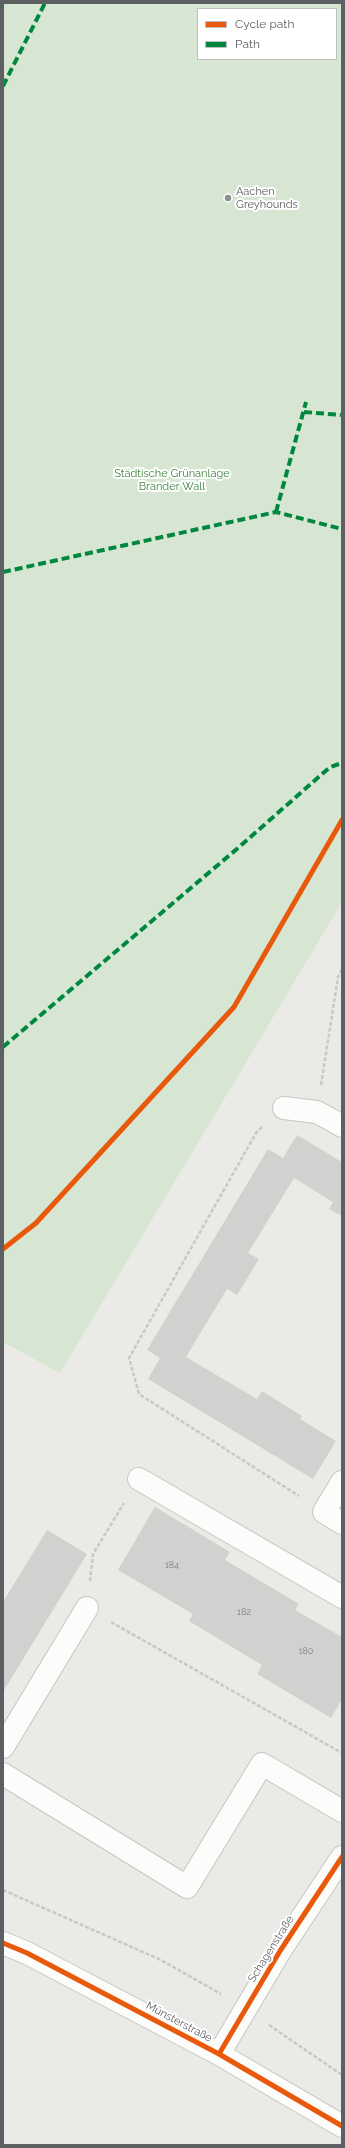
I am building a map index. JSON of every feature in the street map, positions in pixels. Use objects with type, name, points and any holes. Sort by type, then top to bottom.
[{"type":"street","points":[[284,1108],[317,1112],[342,1126]]},
{"type":"street","points":[[139,1479],[342,1597]]},
{"type":"street","points":[[333,1518],[342,1482]]},
{"type":"street","points":[[3,1747],[87,1608]]},
{"type":"street","points":[[3,1774],[187,1887],[262,1764],[342,1811]]},
{"type":"street","name":"Schagenstraße","points":[[219,2054],[280,1951],[342,1857]]},
{"type":"street","name":"Münsterstraße","points":[[3,1943],[27,1953],[219,2054],[342,2126]]},
{"type":"path","points":[[317,1112],[338,977],[342,969]]},
{"type":"path","points":[[284,1108],[256,1133],[129,1358],[139,1394],[333,1518]]},
{"type":"path","points":[[139,1479],[93,1554],[87,1608],[342,1753]]},
{"type":"path","points":[[3,1890],[161,1960],[246,2008],[342,2075]]},
{"type":"green space","name":"Städtische Grünanlage Brander Wall","points":[[3,3],[342,3],[342,902],[60,1373],[3,1342]]},
{"type":"building","points":[[297,1135],[342,1162],[342,1216],[329,1209],[333,1202],[294,1178],[248,1253],[259,1259],[237,1295],[227,1289],[186,1357],[257,1399],[262,1391],[302,1416],[300,1419],[336,1441],[313,1479],[148,1379],[160,1358],[147,1350],[268,1149],[283,1158]]},
{"type":"building","points":[[155,1507],[230,1552],[225,1560],[299,1604],[295,1610],[342,1637],[342,1699],[331,1718],[257,1674],[262,1665],[189,1621],[193,1614],[118,1570]]},
{"type":"building","points":[[47,1530],[87,1554],[3,1692],[3,1602]]},
{"type":"marked path","points":[[3,86],[45,3]]},
{"type":"marked path","points":[[276,512],[306,402]]},
{"type":"marked path","points":[[304,412],[342,415]]},
{"type":"marked path","points":[[3,572],[276,512],[342,529]]},
{"type":"marked path","points":[[3,1047],[238,848],[330,767],[342,763]]},
{"type":"cycle path","points":[[3,1249],[36,1223],[234,1007],[342,820]]},
{"type":"cycle path","points":[[219,2054],[280,1951],[342,1857]]},
{"type":"cycle path","points":[[3,1943],[27,1953],[219,2054],[342,2126]]},
{"type":"place","name":"Aachen Greyhounds","points":[[228,198]]}]
